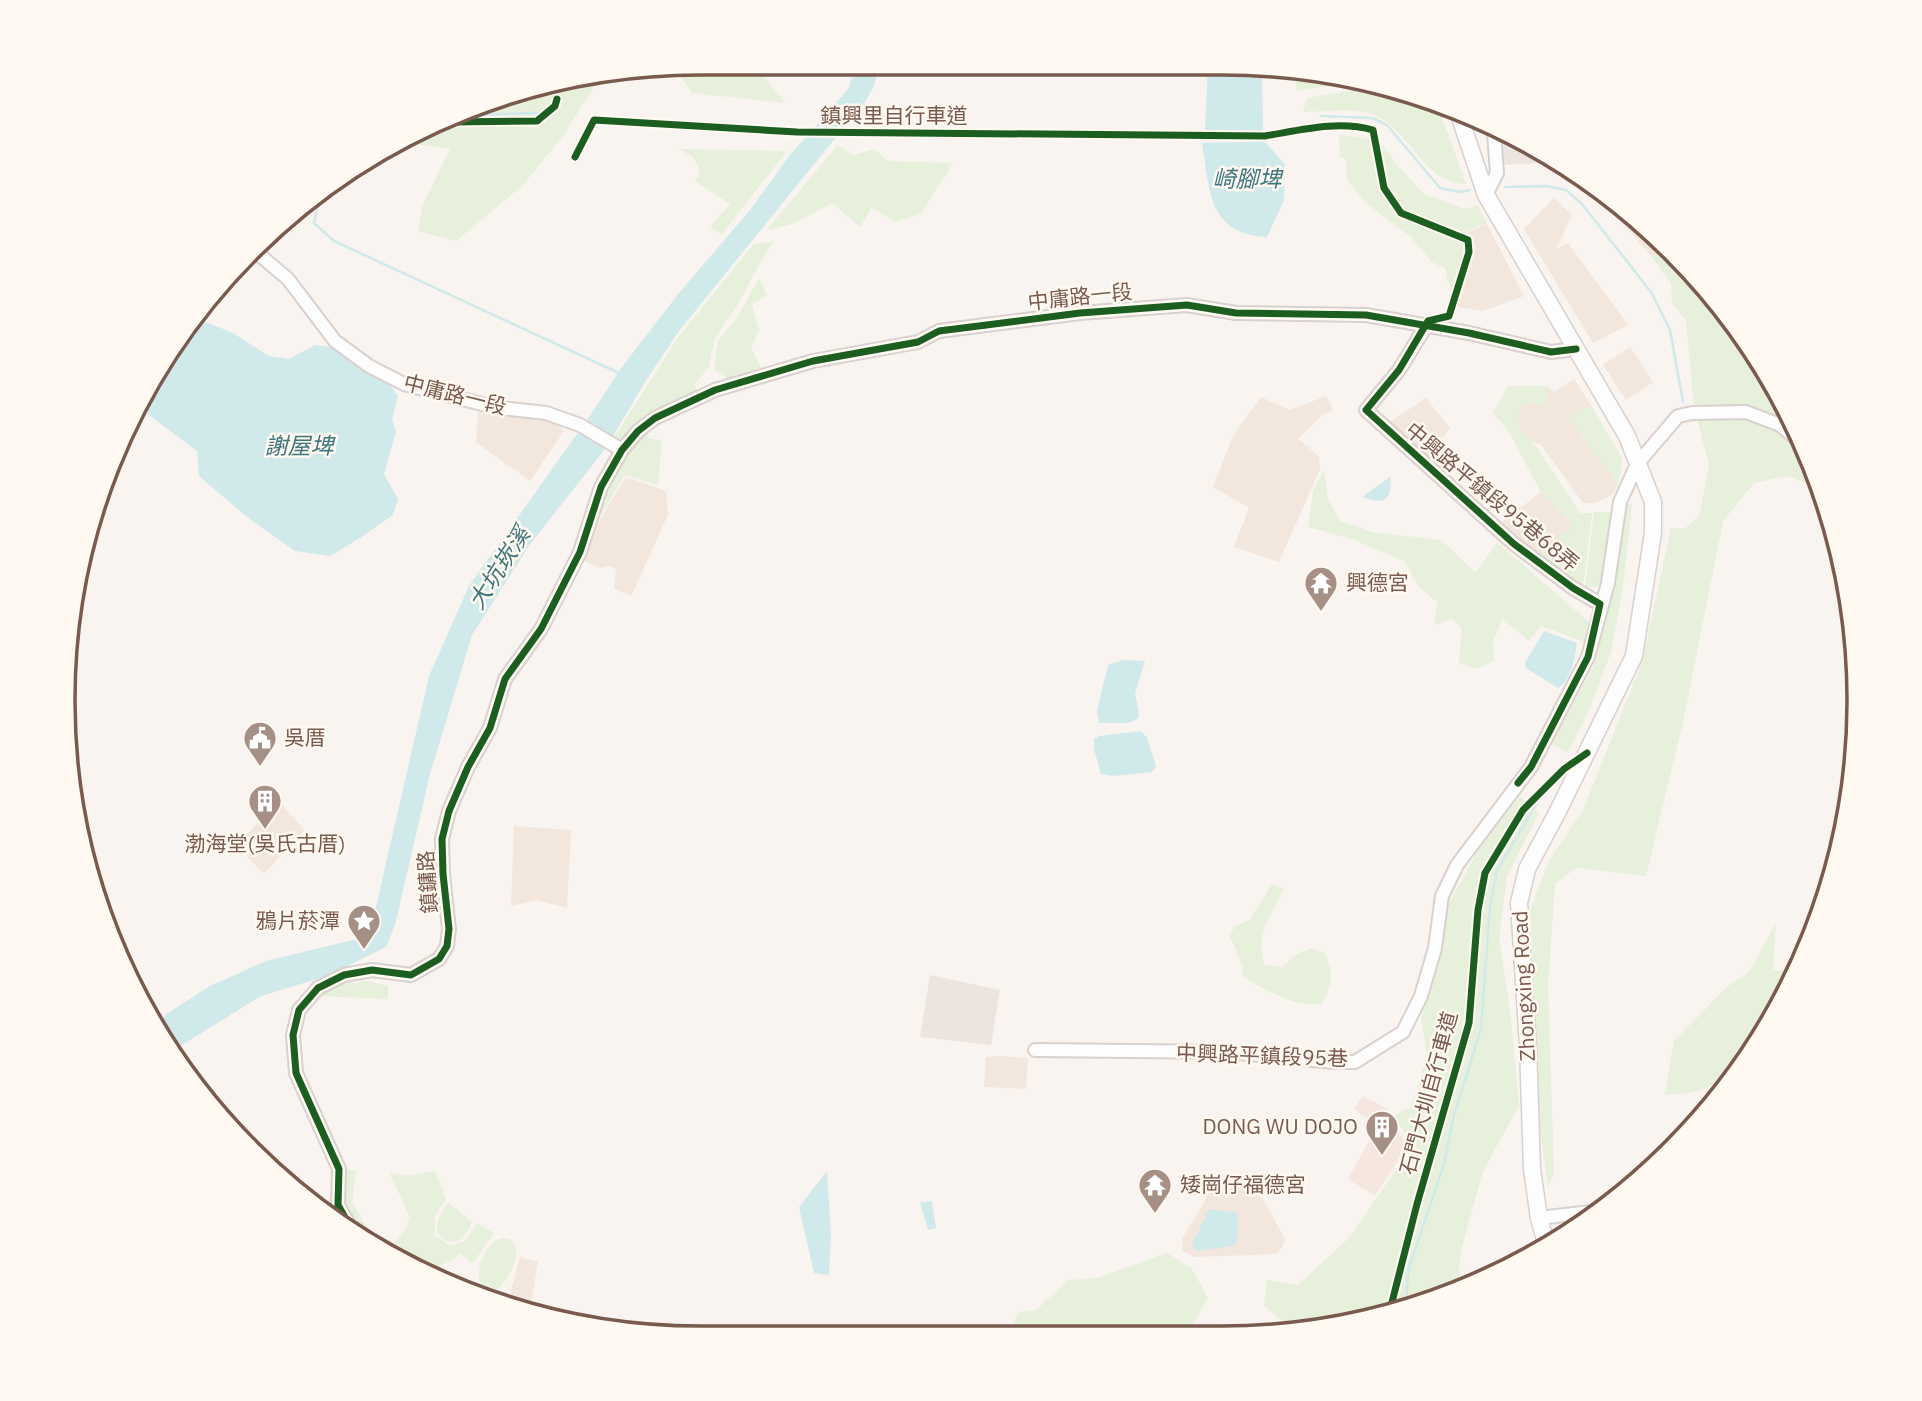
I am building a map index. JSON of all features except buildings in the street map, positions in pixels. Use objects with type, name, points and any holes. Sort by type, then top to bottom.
[{"type":"street","name":"Zhongxing Road","points":[[1462,123],[1486,195],[1627,436],[1653,502],[1653,533],[1634,656],[1527,869],[1519,904],[1532,1169],[1544,1236]]},
{"type":"street","points":[[1486,195],[1497,173],[1494,138]]},
{"type":"street","name":"中庸路一段","points":[[260,256],[288,279],[335,341],[369,366],[404,384],[493,408],[546,413],[580,425],[618,447],[655,418],[715,390],[813,360],[918,342],[939,331],[1080,313],[1187,305],[1236,313],[1367,315],[1469,333],[1551,352],[1576,349]]},
{"type":"street","name":"中興路平鎮段95巷68弄","points":[[1426,326],[1399,370],[1366,410],[1514,544],[1573,588],[1600,604]]},
{"type":"street","name":"中興路平鎮段95巷","points":[[1035,1050],[1228,1052],[1355,1062],[1403,1032],[1421,996],[1435,947],[1442,896],[1452,875],[1494,813],[1531,767],[1588,657],[1600,604],[1608,583],[1620,502],[1637,464],[1678,416],[1692,413],[1746,412],[1784,428]]},
{"type":"street","name":"鎮鏞路","points":[[342,1212],[338,1205],[339,1169],[296,1073],[293,1035],[299,1010],[318,988],[344,975],[372,970],[411,975],[439,959],[447,946],[449,929],[442,839],[449,811],[468,767],[490,728],[505,679],[541,629],[580,552],[601,487],[618,447]]},
{"type":"street","points":[[1539,1218],[1577,1214]]},
{"type":"shaded area","points":[[1501,142],[1542,164],[1536,163],[1503,165]]},
{"type":"shaded area","points":[[1554,198],[1572,215],[1556,249],[1568,243],[1628,325],[1593,343],[1524,229]]},
{"type":"shaded area","points":[[1617,216],[1659,253],[1651,256]]},
{"type":"shaded area","points":[[1487,224],[1524,296],[1483,311],[1457,307],[1475,247],[1468,232]]},
{"type":"shaded area","points":[[1630,347],[1653,382],[1626,400],[1603,365]]},
{"type":"shaded area","points":[[1574,379],[1591,405],[1567,417],[1618,484],[1613,494],[1596,503],[1583,503],[1541,445],[1533,442],[1521,431],[1517,415],[1525,403],[1547,405],[1547,386],[1554,392]]},
{"type":"shaded area","points":[[1326,396],[1333,410],[1321,416],[1298,439],[1319,456],[1320,469],[1279,562],[1234,547],[1249,508],[1213,487],[1233,436],[1261,397],[1290,410]]},
{"type":"shaded area","points":[[1426,398],[1450,428],[1427,459],[1390,422]]},
{"type":"shaded area","points":[[478,413],[546,420],[564,431],[530,481],[476,442]]},
{"type":"shaded area","points":[[626,477],[666,491],[668,515],[631,596],[614,589],[616,569],[609,566],[600,568],[581,559],[587,541]]},
{"type":"shaded area","points":[[1541,492],[1573,525],[1540,555],[1499,524]]},
{"type":"shaded area","points":[[278,800],[304,830],[264,874],[237,846]]},
{"type":"shaded area","points":[[514,826],[571,830],[567,908],[537,900],[511,906]]},
{"type":"shaded area","points":[[930,975],[1000,990],[991,1045],[920,1037]]},
{"type":"shaded area","points":[[986,1057],[1028,1058],[1026,1089],[984,1087]]},
{"type":"shaded area","points":[[1363,1096],[1389,1110],[1388,1118],[1405,1142],[1398,1160],[1375,1196],[1348,1179],[1377,1127],[1354,1109]]},
{"type":"shaded area","points":[[1212,1182],[1253,1191],[1263,1199],[1285,1239],[1276,1254],[1194,1257],[1182,1250],[1183,1237],[1205,1201]]},
{"type":"shaded area","points":[[520,1257],[538,1262],[531,1302],[510,1296]]},
{"type":"green space","points":[[762,75],[786,103],[692,93],[680,76]]},
{"type":"green space","points":[[1296,80],[1331,85],[1296,91]]},
{"type":"green space","points":[[596,85],[563,136],[522,186],[456,241],[418,231],[423,204],[450,149],[416,144],[500,108]]},
{"type":"green space","points":[[1355,90],[1441,115],[1466,184],[1438,175],[1383,120],[1369,113],[1346,110],[1303,112],[1307,98]]},
{"type":"green space","points":[[1339,135],[1379,140],[1424,194],[1465,209],[1478,205],[1487,223],[1467,231],[1473,247],[1455,307],[1446,312],[1451,290],[1446,269],[1432,262],[1411,237],[1365,202],[1347,180],[1346,159],[1340,157]]},
{"type":"green space","points":[[838,145],[853,155],[874,149],[888,161],[953,163],[921,213],[896,222],[872,207],[860,227],[832,203],[795,223],[766,231]]},
{"type":"green space","points":[[679,149],[787,151],[722,234],[710,227],[730,204],[695,181],[700,171],[693,157]]},
{"type":"green space","points":[[774,241],[739,303],[714,339],[709,367],[695,384],[697,392],[651,412],[625,436],[613,439],[679,336],[753,245]]},
{"type":"green space","points":[[1659,253],[1692,288],[1741,353],[1782,424],[1808,484],[1787,476],[1754,483],[1723,521],[1683,722],[1646,876],[1576,868],[1555,884],[1548,985],[1554,1173],[1548,1187],[1535,1092],[1537,1035],[1530,911],[1549,861],[1583,810],[1642,663],[1671,528],[1685,528],[1699,517],[1709,465],[1694,406],[1686,320],[1672,304],[1671,283],[1651,256]]},
{"type":"green space","points":[[759,278],[767,295],[752,305],[759,330],[751,348],[762,369],[730,380],[714,370],[718,341],[738,316]]},
{"type":"green space","points":[[1508,386],[1547,386],[1547,405],[1525,403],[1517,415],[1521,431],[1533,442],[1580,513],[1592,513],[1583,586],[1540,555],[1573,524],[1541,492],[1509,432],[1493,413]]},
{"type":"green space","points":[[1591,405],[1623,460],[1618,484],[1567,417]]},
{"type":"green space","points":[[648,429],[648,438],[662,441],[658,485],[625,475],[589,534],[604,489]]},
{"type":"green space","points":[[1324,469],[1328,498],[1340,521],[1373,532],[1441,540],[1476,573],[1497,542],[1591,624],[1585,642],[1541,626],[1529,641],[1502,619],[1493,642],[1494,661],[1476,669],[1459,663],[1462,628],[1452,619],[1434,625],[1438,603],[1420,588],[1404,561],[1352,539],[1308,527],[1313,491]]},
{"type":"green space","points":[[1632,504],[1623,586],[1611,652],[1588,713],[1568,753],[1552,743],[1594,666],[1612,593],[1626,505]]},
{"type":"green space","points":[[1594,512],[1611,512],[1612,519],[1602,580],[1597,587],[1585,587]]},
{"type":"green space","points":[[1520,796],[1539,813],[1507,876],[1499,937],[1511,1019],[1519,1106],[1483,1171],[1461,1251],[1458,1279],[1422,1293],[1343,1314],[1284,1322],[1264,1306],[1267,1280],[1298,1285],[1351,1236],[1403,1159],[1411,1142],[1394,1116],[1410,1107],[1420,1082],[1427,1054],[1421,1019],[1438,966],[1449,904],[1477,852]]},
{"type":"green space","points":[[1272,884],[1284,889],[1263,934],[1262,954],[1265,965],[1282,967],[1310,948],[1325,953],[1331,979],[1322,1004],[1291,1001],[1243,977],[1242,965],[1229,934],[1236,926],[1250,920]]},
{"type":"green space","points":[[1776,922],[1773,970],[1785,971],[1741,1048],[1718,1081],[1712,1085],[1690,1093],[1665,1094],[1674,1041],[1728,986],[1750,971]]},
{"type":"green space","points":[[367,981],[388,986],[388,999],[317,996],[341,984]]},
{"type":"green space","points":[[343,1169],[356,1171],[352,1202],[368,1229],[355,1221],[344,1204]]},
{"type":"green space","points":[[435,1171],[446,1199],[435,1215],[434,1236],[451,1246],[465,1241],[477,1223],[494,1233],[473,1263],[461,1254],[438,1268],[392,1244],[405,1231],[410,1218],[390,1173],[408,1176]]},
{"type":"green space","points":[[448,1203],[472,1222],[460,1240],[452,1242],[444,1240],[437,1229]]},
{"type":"green space","points":[[502,1238],[512,1240],[516,1253],[513,1267],[496,1291],[481,1284],[479,1276],[483,1257],[495,1242]]},
{"type":"green space","points":[[1167,1253],[1192,1269],[1208,1298],[1190,1326],[1014,1326],[1018,1312],[1035,1311],[1068,1280],[1097,1278]]},
{"type":"water","name":"大坑崁溪","points":[[853,75],[877,75],[861,109],[679,331],[606,448],[531,543],[472,635],[430,774],[395,925],[386,947],[327,976],[261,996],[180,1046],[163,1019],[210,986],[266,961],[361,938],[373,920],[429,676],[469,586],[622,367],[679,293],[751,209],[789,156],[848,89]]},
{"type":"water","name":"崎腳埤","points":[[1207,75],[1262,77],[1263,132],[1205,130]]},
{"type":"water","name":"崎腳埤","points":[[1264,141],[1285,164],[1284,200],[1267,237],[1247,234],[1233,228],[1222,218],[1210,192],[1202,143]]},
{"type":"water","name":"謝屋埤","points":[[203,321],[233,333],[269,356],[289,359],[315,345],[330,347],[390,385],[398,396],[392,419],[396,432],[384,474],[398,499],[393,515],[330,556],[295,551],[247,517],[199,476],[197,451],[146,413]]},
{"type":"water","points":[[1482,476],[1494,483],[1490,491],[1482,493],[1473,488],[1474,480]]},
{"type":"water","points":[[1390,477],[1390,491],[1385,499],[1376,501],[1362,497]]},
{"type":"water","points":[[1544,631],[1577,643],[1569,674],[1558,688],[1526,668],[1525,663]]},
{"type":"water","points":[[1123,660],[1145,661],[1135,693],[1139,715],[1129,723],[1099,723],[1097,710],[1108,665]]},
{"type":"water","points":[[1141,731],[1147,738],[1156,766],[1152,772],[1113,776],[1101,774],[1094,739],[1099,736]]},
{"type":"water","points":[[827,1171],[831,1235],[829,1275],[814,1273],[799,1207]]},
{"type":"water","points":[[932,1201],[936,1228],[928,1230],[920,1202]]},
{"type":"water","points":[[1209,1209],[1238,1213],[1237,1241],[1234,1246],[1196,1251],[1192,1245]]},
{"type":"waterway","points":[[483,115],[539,113]]},
{"type":"waterway","points":[[1321,116],[1372,118],[1387,125],[1440,188],[1461,192],[1470,190]]},
{"type":"waterway","points":[[1505,187],[1547,186],[1566,190],[1582,204],[1651,292],[1670,330],[1683,402]]},
{"type":"waterway","points":[[318,206],[314,223],[334,241],[619,373]]},
{"type":"waterway","points":[[1406,1297],[1408,1271],[1444,1164],[1454,1115],[1481,1029],[1490,905],[1497,870],[1537,803],[1561,777]]},
{"type":"cycle path","points":[[464,122],[537,121],[555,106],[557,99]]},
{"type":"cycle path","name":"鎮興里自行車道","points":[[575,157],[594,120],[797,132],[1265,136],[1333,126],[1373,130],[1384,188],[1401,213],[1468,240],[1469,252],[1449,316],[1428,321],[1399,370],[1366,410],[1514,544],[1573,588],[1600,604],[1588,657],[1531,767],[1518,783]]},
{"type":"cycle path","points":[[342,1212],[338,1205],[339,1169],[296,1073],[293,1035],[299,1010],[318,988],[344,975],[372,970],[411,975],[439,959],[447,946],[449,929],[442,839],[449,811],[468,767],[490,728],[505,679],[541,629],[580,552],[601,487],[622,450],[638,431],[655,418],[715,390],[813,361],[918,342],[939,331],[1080,313],[1187,305],[1236,313],[1366,315],[1469,333],[1551,352],[1576,349]]},
{"type":"cycle path","name":"石門大圳自行車道","points":[[1392,1301],[1469,1023],[1478,910],[1485,873],[1523,810],[1564,769],[1587,753]]},
{"type":"place","name":"興德宮","points":[[1321,613]]},
{"type":"place","name":"吳厝","points":[[260,768]]},
{"type":"place","name":"渤海堂(吳氏古厝)","points":[[265,831]]},
{"type":"place","name":"鴉片菸潭","points":[[364,951]]},
{"type":"place","name":"DONG WU DOJO","points":[[1382,1157]]},
{"type":"place","name":"矮崗仔福德宮","points":[[1155,1215]]}]
